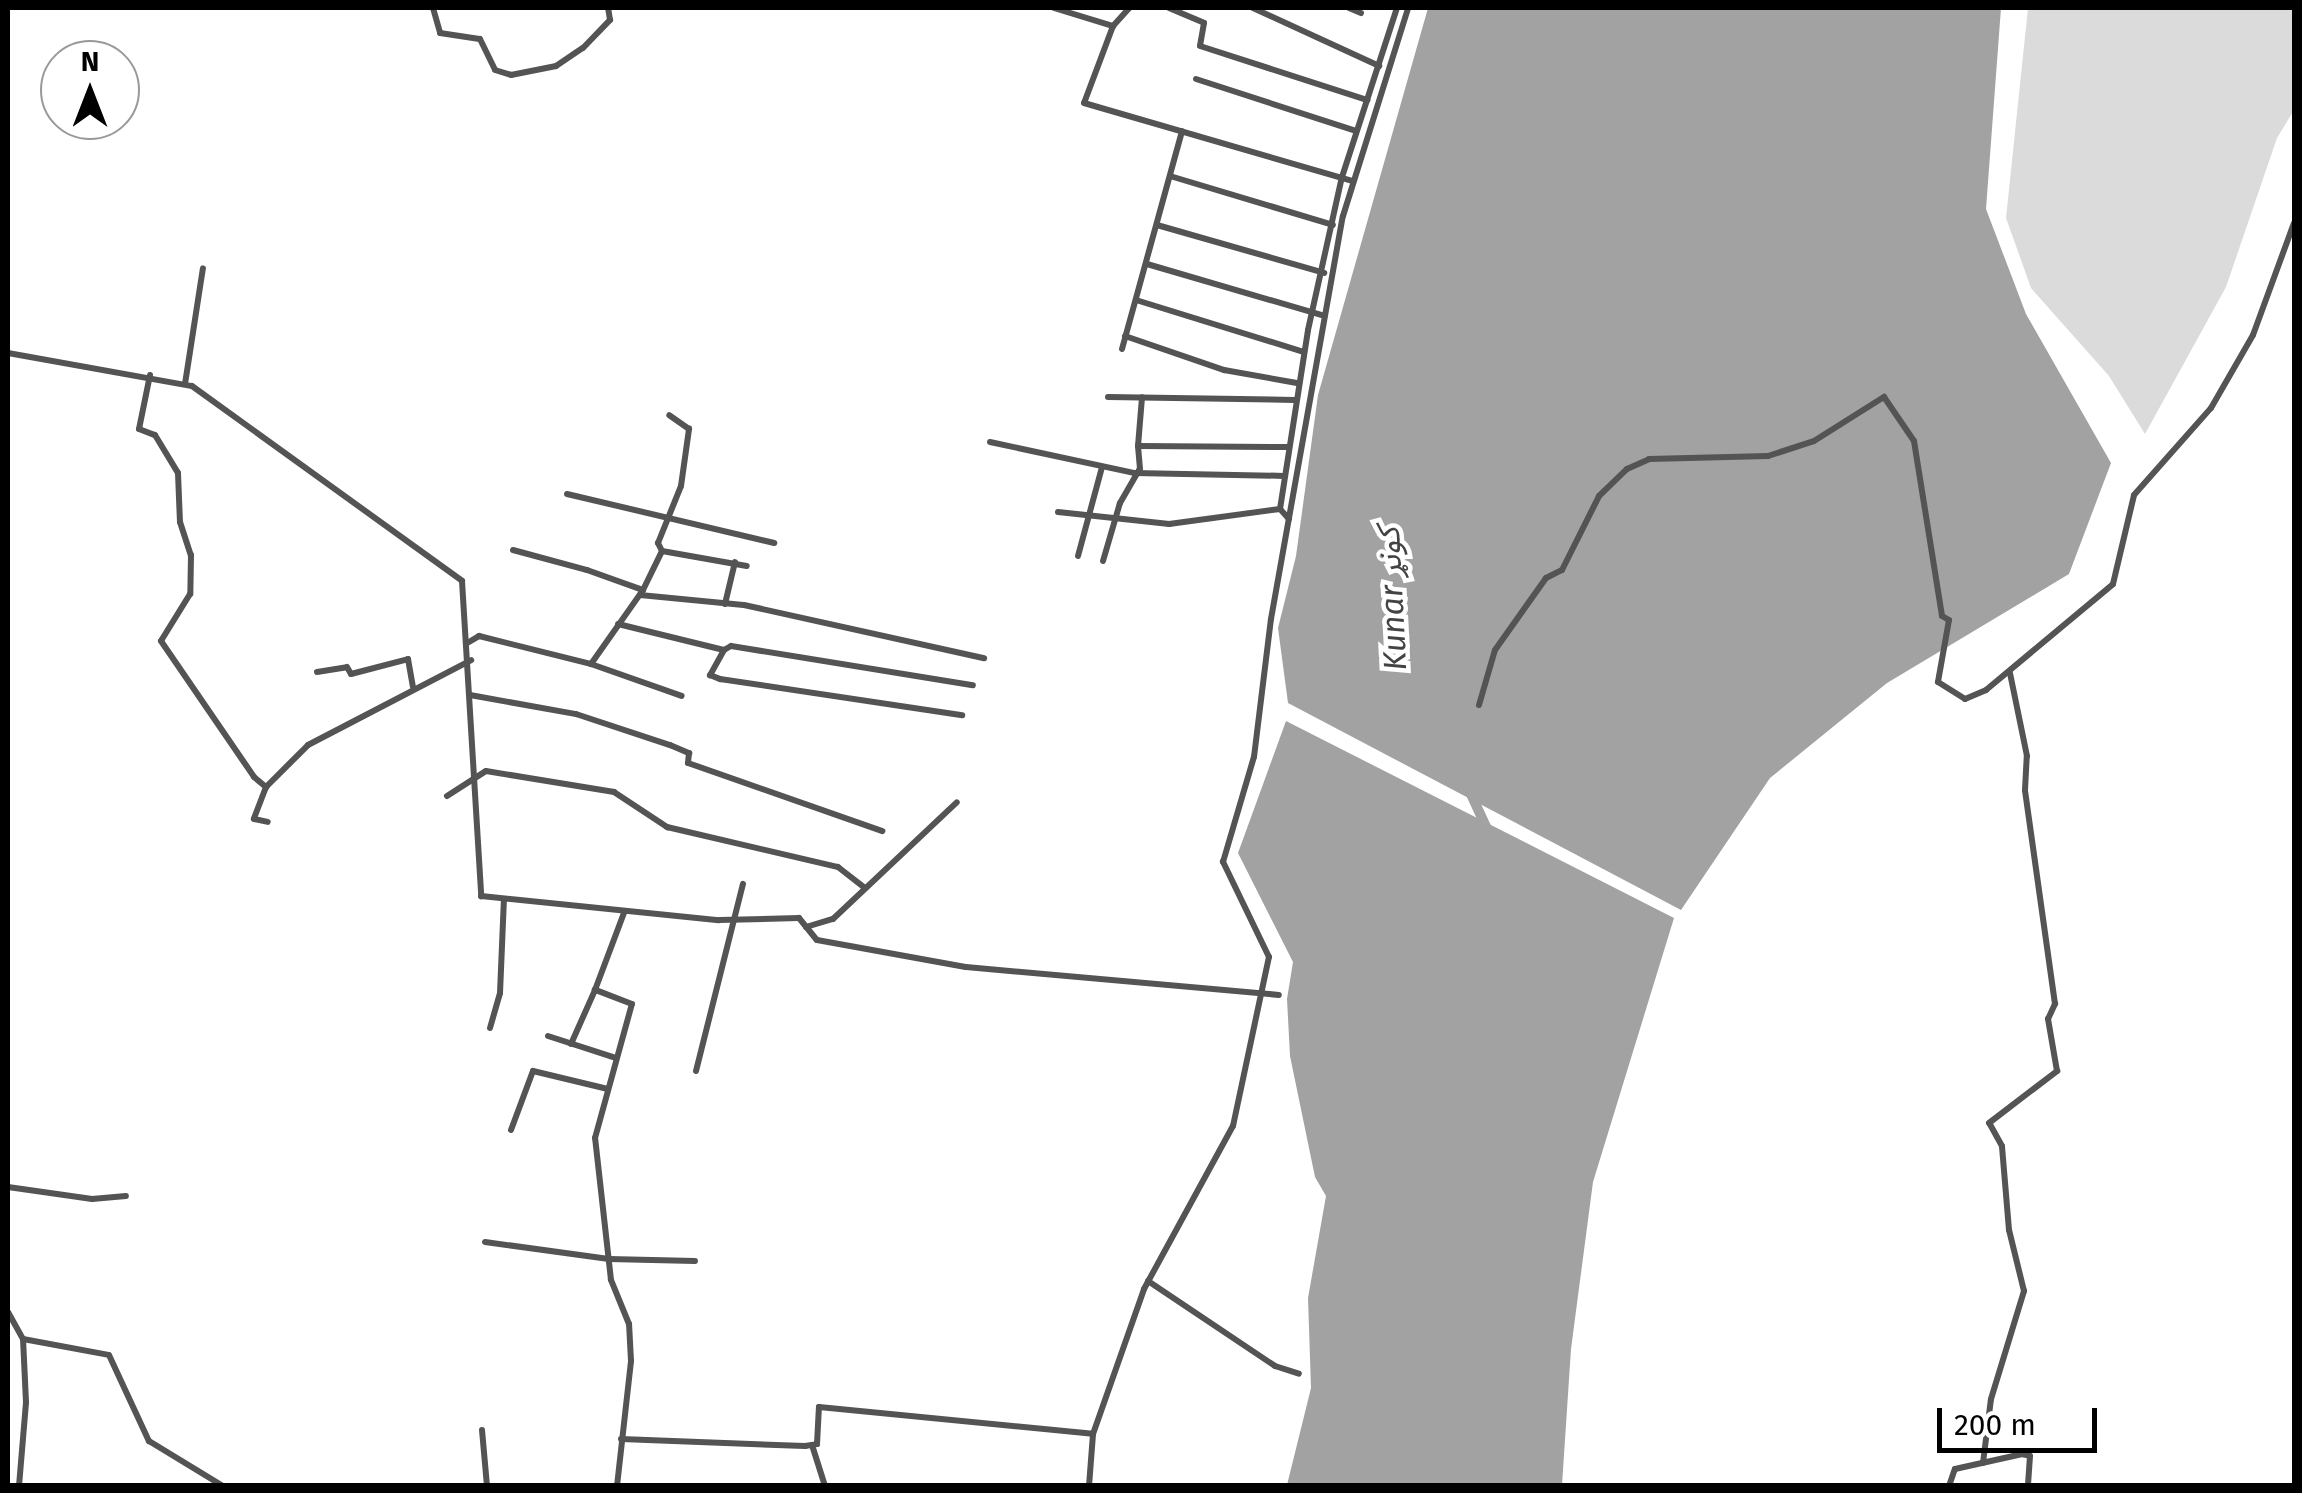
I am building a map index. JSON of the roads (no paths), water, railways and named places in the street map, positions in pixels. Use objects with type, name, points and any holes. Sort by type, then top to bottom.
[{"type":"street","points":[[432,8],[440,33],[480,39],[496,70],[511,76],[556,66],[583,48],[610,20],[608,8]]},
{"type":"street","points":[[1054,8],[1113,26]]},
{"type":"street","points":[[1129,8],[1113,26],[1084,102],[1353,180]]},
{"type":"street","points":[[1169,8],[1204,24],[1200,46],[1367,100]]},
{"type":"street","points":[[1253,8],[1382,67]]},
{"type":"street","points":[[1350,8],[1362,13]]},
{"type":"street","points":[[1089,1486],[1093,1434],[1148,1281],[1233,1126],[1262,993],[1269,957],[1223,862],[1254,757],[1289,518],[1326,316],[1353,180],[1396,8]]},
{"type":"street","points":[[1280,509],[1298,383],[1342,177],[1367,100],[1408,8]]},
{"type":"street","points":[[1196,78],[1356,131]]},
{"type":"street","points":[[1122,349],[1182,131]]},
{"type":"street","points":[[1170,176],[1333,226]]},
{"type":"street","points":[[1478,705],[1495,650],[1546,578],[1562,570],[1600,496],[1626,469],[1649,459],[1768,456],[1814,440],[1884,397],[1914,441],[1942,616],[1949,620],[1938,682],[1964,698],[2010,673],[2041,639],[2101,600],[2113,584],[2134,495],[2211,408],[2253,336],[2294,222]]},
{"type":"street","points":[[1157,225],[1324,273]]},
{"type":"street","points":[[1147,264],[1326,316]]},
{"type":"street","points":[[185,384],[202,268]]},
{"type":"street","points":[[1136,300],[1304,352]]},
{"type":"street","points":[[1126,336],[1224,370],[1298,383]]},
{"type":"street","points":[[8,353],[185,384],[462,581],[478,772],[481,896],[624,913],[736,920],[799,918],[817,940],[966,967],[1279,995]]},
{"type":"street","points":[[150,375],[139,429],[155,435],[178,473],[180,522],[190,554],[190,594],[161,641],[266,787]]},
{"type":"street","points":[[1108,396],[1295,400]]},
{"type":"street","points":[[1102,561],[1114,519],[1134,473],[1140,469],[1142,397]]},
{"type":"street","points":[[662,551],[658,543],[681,486],[689,429],[670,416]]},
{"type":"street","points":[[990,442],[1134,473],[1284,476]]},
{"type":"street","points":[[1138,446],[1287,448]]},
{"type":"street","points":[[1078,556],[1102,468]]},
{"type":"street","points":[[567,494],[774,543]]},
{"type":"street","points":[[1280,509],[1289,518]]},
{"type":"street","points":[[1058,512],[1089,520],[1225,522],[1280,509]]},
{"type":"street","points":[[514,550],[642,593],[725,604],[984,658]]},
{"type":"street","points":[[591,664],[642,593],[662,551]]},
{"type":"street","points":[[662,551],[747,566]]},
{"type":"street","points":[[725,604],[734,562]]},
{"type":"street","points":[[618,624],[724,650]]},
{"type":"street","points":[[469,642],[478,636],[591,664],[682,696]]},
{"type":"street","points":[[962,715],[710,675],[724,650],[731,646],[973,686]]},
{"type":"street","points":[[317,672],[347,667],[351,674],[408,659],[413,686]]},
{"type":"street","points":[[268,822],[254,820],[266,787],[308,745],[413,686],[471,660]]},
{"type":"street","points":[[1983,1463],[1990,1400],[2024,1290],[2010,1230],[2002,1146],[1989,1123],[2057,1070],[2048,1019],[2055,1004],[2024,790],[2026,756],[2010,673]]},
{"type":"street","points":[[470,695],[576,714],[632,732],[689,753],[688,764],[882,830]]},
{"type":"street","points":[[448,796],[478,772],[614,792],[667,827],[838,867],[865,888]]},
{"type":"street","points":[[806,927],[833,919],[957,802]]},
{"type":"street","points":[[696,1071],[743,884]]},
{"type":"street","points":[[490,1028],[500,993],[504,899]]},
{"type":"street","points":[[571,1044],[624,913]]},
{"type":"street","points":[[595,990],[632,1004],[595,1138],[609,1259],[628,1324],[632,1361],[617,1486]]},
{"type":"street","points":[[548,1036],[616,1058]]},
{"type":"street","points":[[512,1130],[533,1070],[608,1089]]},
{"type":"street","points":[[8,1187],[92,1199],[126,1196]]},
{"type":"street","points":[[485,1242],[609,1259],[695,1261]]},
{"type":"street","points":[[1148,1281],[1288,1374],[1299,1374]]},
{"type":"street","points":[[8,1312],[23,1339],[26,1402],[19,1486]]},
{"type":"street","points":[[23,1339],[109,1355],[149,1441],[223,1486]]},
{"type":"street","points":[[825,1486],[812,1445],[819,1408],[1093,1434]]},
{"type":"street","points":[[482,1430],[487,1486]]},
{"type":"street","points":[[621,1439],[714,1447],[812,1445]]},
{"type":"street","points":[[1948,1486],[1955,1469],[2030,1456],[2028,1486]]},
{"type":"water","points":[[1428,8],[2001,8],[1986,209],[2026,314],[2111,463],[2069,574],[1887,683],[1770,778],[1681,910],[1288,703],[1278,628],[1296,556],[1318,395]]},
{"type":"water","points":[[1286,721],[1674,918],[1593,1182],[1571,1349],[1562,1485],[1287,1485],[1311,1388],[1308,1298],[1326,1196],[1315,1177],[1290,1056],[1287,999],[1293,962],[1238,853]]},
{"type":"waterway","name":"Kunar کونړ","points":[[1470,792],[1488,831]]}]
